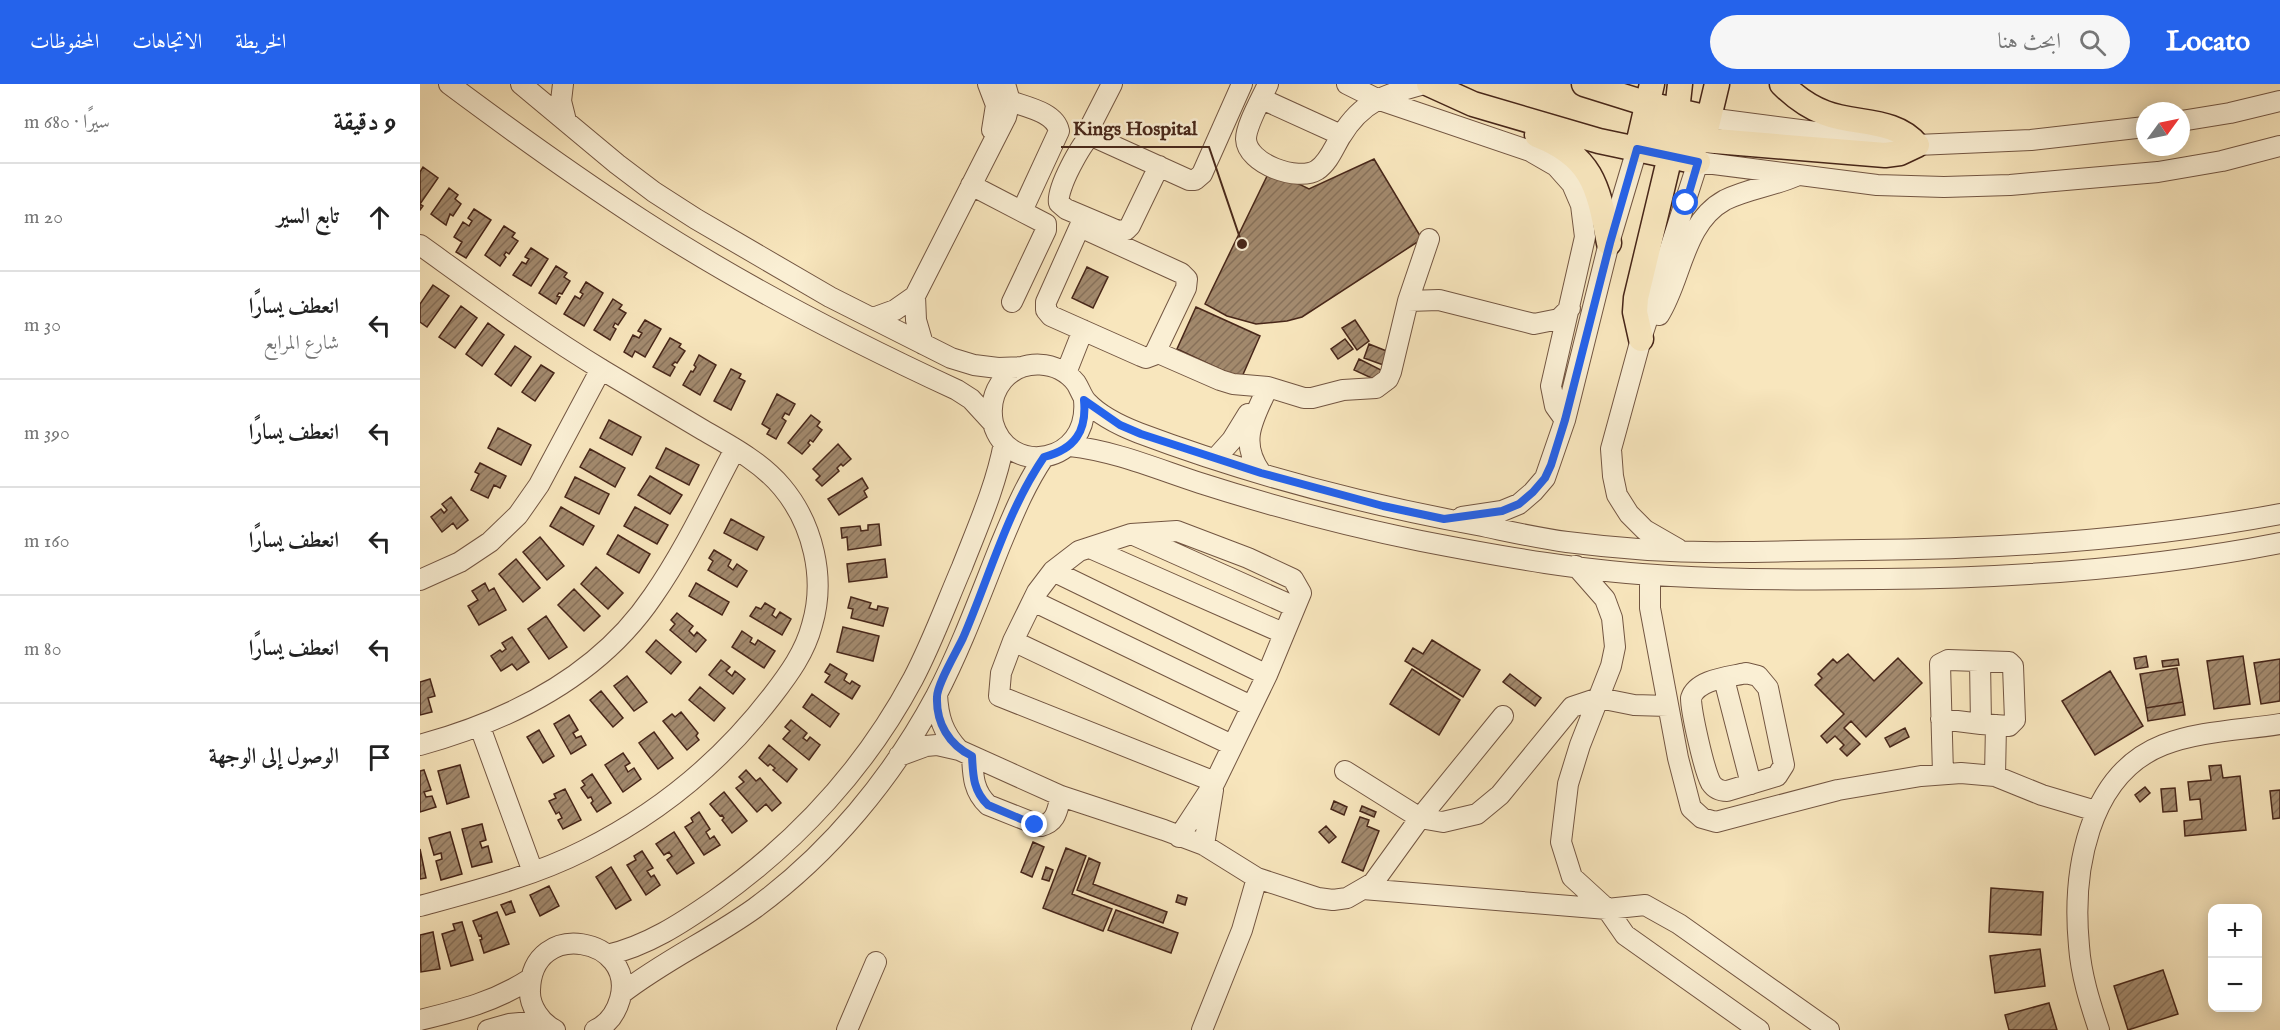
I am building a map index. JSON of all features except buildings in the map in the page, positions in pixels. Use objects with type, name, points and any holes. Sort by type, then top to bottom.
[{"type":"main road","points":[[1428,84],[1473,104],[1599,141],[1639,143],[1684,138],[1885,155],[1900,153],[1917,145],[1903,132],[1892,127],[1826,113],[1808,105],[1782,84]]},
{"type":"main road","points":[[1584,84],[1650,94],[1684,138]]},
{"type":"main road","points":[[1680,84],[1684,138]]},
{"type":"main road","points":[[1641,339],[1635,312],[1636,298],[1684,138],[1717,84]]},
{"type":"main road","points":[[1639,143],[1650,94]]},
{"type":"main road","points":[[1473,104],[1500,121],[1562,146],[1575,157],[1595,184],[1610,243]]},
{"type":"street","points":[[448,84],[555,162],[644,221],[833,331],[957,390],[983,410],[1005,443],[1016,452],[1030,457],[1044,457],[1070,446],[1083,425],[1084,400],[1077,385],[1059,369],[1034,364],[998,368],[974,365],[951,358],[830,297],[696,219],[617,164],[521,84]]},
{"type":"street","points":[[563,84],[561,101],[566,121]]},
{"type":"street","points":[[975,176],[996,115],[993,95],[988,84]]},
{"type":"street","points":[[1112,84],[1091,125],[1092,134],[1098,139],[1189,180],[1199,178],[1242,84]]},
{"type":"street","points":[[1347,84],[1377,99],[1530,151],[1544,157],[1567,176],[1581,205],[1585,237],[1560,355],[1551,386],[1555,406],[1565,420]]},
{"type":"street","points":[[1341,135],[1265,91],[1246,135],[1246,142],[1253,156],[1266,164],[1296,174],[1310,173],[1322,166],[1360,110],[1377,99],[1424,84]]},
{"type":"street","points":[[873,318],[896,310],[915,296],[1006,117],[1007,92],[1050,117],[1056,123],[1059,131],[1022,211]]},
{"type":"street","points":[[2190,120],[2280,101]]},
{"type":"street","points":[[1229,113],[1251,123]]},
{"type":"street","points":[[1917,145],[2031,140],[2136,128]]},
{"type":"street","points":[[1043,222],[1058,197],[1083,142],[1092,134]]},
{"type":"street","points":[[1684,138],[1798,175],[1877,185],[1944,187],[2010,185],[2158,172],[2280,146]]},
{"type":"street","points":[[1444,519],[1502,511],[1519,504],[1545,478],[1565,420],[1610,243],[1639,143]]},
{"type":"street","points":[[1082,222],[1118,231],[1126,230],[1159,166]]},
{"type":"street","points":[[1682,551],[1645,530],[1629,514],[1617,495],[1613,476],[1611,450],[1641,339],[1668,300],[1693,235],[1710,212],[1723,201],[1734,196],[1777,184],[1798,175]]},
{"type":"street","points":[[975,176],[1022,211],[1046,224],[1046,230],[1012,302]]},
{"type":"street","points":[[1058,197],[1062,207],[1106,239],[1181,273],[1187,279],[1186,288],[1156,352],[1150,357],[1141,356],[1051,316],[1045,306],[1082,222]]},
{"type":"street","points":[[1126,230],[1134,241],[1138,254]]},
{"type":"street","points":[[1156,352],[1220,380],[1233,384],[1263,386],[1297,397],[1312,398],[1343,390],[1369,389],[1383,384],[1391,372],[1408,301],[1429,239]]},
{"type":"street","points":[[420,245],[523,318],[601,369],[735,448],[760,466],[782,486],[798,510],[810,537],[817,566],[818,596],[812,625],[802,653],[785,678],[753,721],[716,760],[675,795],[630,826],[533,872],[420,906]]},
{"type":"street","points":[[915,296],[916,320],[923,344]]},
{"type":"street","points":[[1408,301],[1439,300],[1526,323],[1551,322],[1559,319],[1570,308]]},
{"type":"street","points":[[1526,323],[1560,355]]},
{"type":"street","points":[[1059,369],[1076,327]]},
{"type":"street","points":[[993,423],[994,396],[1000,383],[1010,373],[1022,367]]},
{"type":"street","points":[[420,580],[460,562],[490,542],[518,515],[539,485],[601,369]]},
{"type":"street","points":[[1215,459],[1244,422],[1263,386]]},
{"type":"street","points":[[1261,473],[1251,456],[1248,440],[1263,386]]},
{"type":"street","points":[[1084,400],[1120,425],[1261,473],[1383,506],[1564,542],[1682,551],[1734,552],[1902,550],[2034,545],[2156,534],[2280,514]]},
{"type":"street","points":[[607,955],[624,951],[653,938],[726,892],[783,846],[848,777],[889,719],[913,679],[938,625],[994,486],[1005,443]]},
{"type":"street","points":[[1070,446],[1108,452],[1220,489],[1345,523],[1493,554],[1568,566],[1650,575],[1819,580],[1984,577],[2112,568],[2212,555],[2280,543]]},
{"type":"street","points":[[420,745],[480,727],[553,690],[604,651],[630,626],[653,597],[735,448]]},
{"type":"street","points":[[621,994],[652,972],[730,925],[795,875],[866,801],[899,756],[937,694],[963,638],[1018,501],[1044,457]]},
{"type":"street","points":[[1179,837],[1215,782],[1267,675],[1301,593],[1293,579],[1248,558],[1177,531],[1131,534],[1079,551],[1053,571],[1033,601],[1013,641],[1001,673],[999,696],[1215,782]]},
{"type":"street","points":[[1090,548],[1283,633]]},
{"type":"street","points":[[1576,566],[1599,590],[1612,618],[1615,647],[1611,666],[1580,745],[1568,784],[1561,842],[1572,877],[1607,909],[1625,935],[1759,1030]]},
{"type":"street","points":[[1053,571],[1267,675]]},
{"type":"street","points":[[1650,575],[1650,608],[1672,727],[1691,808],[1702,818],[1716,822],[1838,790],[1943,774],[1972,773],[1995,776],[2042,795],[2096,811]]},
{"type":"street","points":[[1033,601],[1251,706]]},
{"type":"street","points":[[1013,641],[1232,745]]},
{"type":"street","points":[[1941,719],[2009,726],[2015,720],[2013,666],[2009,662],[1948,660],[1940,664],[1941,719],[1943,774]]},
{"type":"street","points":[[1980,661],[1995,776]]},
{"type":"street","points":[[1750,673],[1761,678],[1768,688],[1784,765],[1777,776],[1727,791],[1719,790],[1712,785],[1691,702],[1695,689],[1703,684],[1724,679],[1750,673]]},
{"type":"street","points":[[1724,679],[1751,784]]},
{"type":"street","points":[[937,694],[941,723],[952,742],[966,753],[975,786],[982,800],[988,805],[1041,826],[1052,821],[1056,816],[1061,796]]},
{"type":"street","points":[[1346,771],[1420,818],[1443,822],[1476,814],[1500,795],[1572,706],[1599,698],[1634,705],[1668,706]]},
{"type":"street","points":[[899,756],[926,746],[937,745],[966,753],[1061,796],[1164,830],[1204,846],[1257,878],[1318,898],[1333,900],[1347,898],[1373,884],[1420,818],[1503,716]]},
{"type":"street","points":[[1672,727],[1695,721]]},
{"type":"street","points":[[2099,1030],[2082,970],[2077,922],[2080,874],[2096,811],[2122,771],[2162,746],[2184,739],[2280,724]]},
{"type":"street","points":[[480,727],[533,872]]},
{"type":"street","points":[[1683,777],[1707,772]]},
{"type":"street","points":[[1204,846],[1215,782]]},
{"type":"street","points":[[1202,1030],[1245,922],[1257,878]]},
{"type":"street","points":[[1363,889],[1607,909],[1646,905],[1679,924],[1829,1030]]},
{"type":"street","points":[[549,1026],[531,1001],[530,979],[536,964],[547,952],[561,944],[577,942],[594,946],[607,955],[618,973],[621,994],[618,1008],[605,1027]]},
{"type":"street","points":[[847,1030],[876,962]]},
{"type":"street","points":[[420,1020],[487,1002],[530,979]]},
{"type":"street","points":[[488,1030],[518,1023],[549,1026]]},
{"type":"place","name":"Kings Hospital","points":[[1242,244]]},
{"type":"route","points":[[1035,825],[988,805],[982,800],[973,778],[972,756],[959,750],[946,733],[938,712],[937,694],[963,638],[1018,501],[1044,457],[1070,446],[1078,436],[1083,425],[1084,400],[1101,414],[1141,434],[1215,459],[1322,490],[1444,519],[1502,511],[1519,504],[1533,492],[1545,478],[1551,465],[1637,149],[1698,162],[1686,203]]}]
